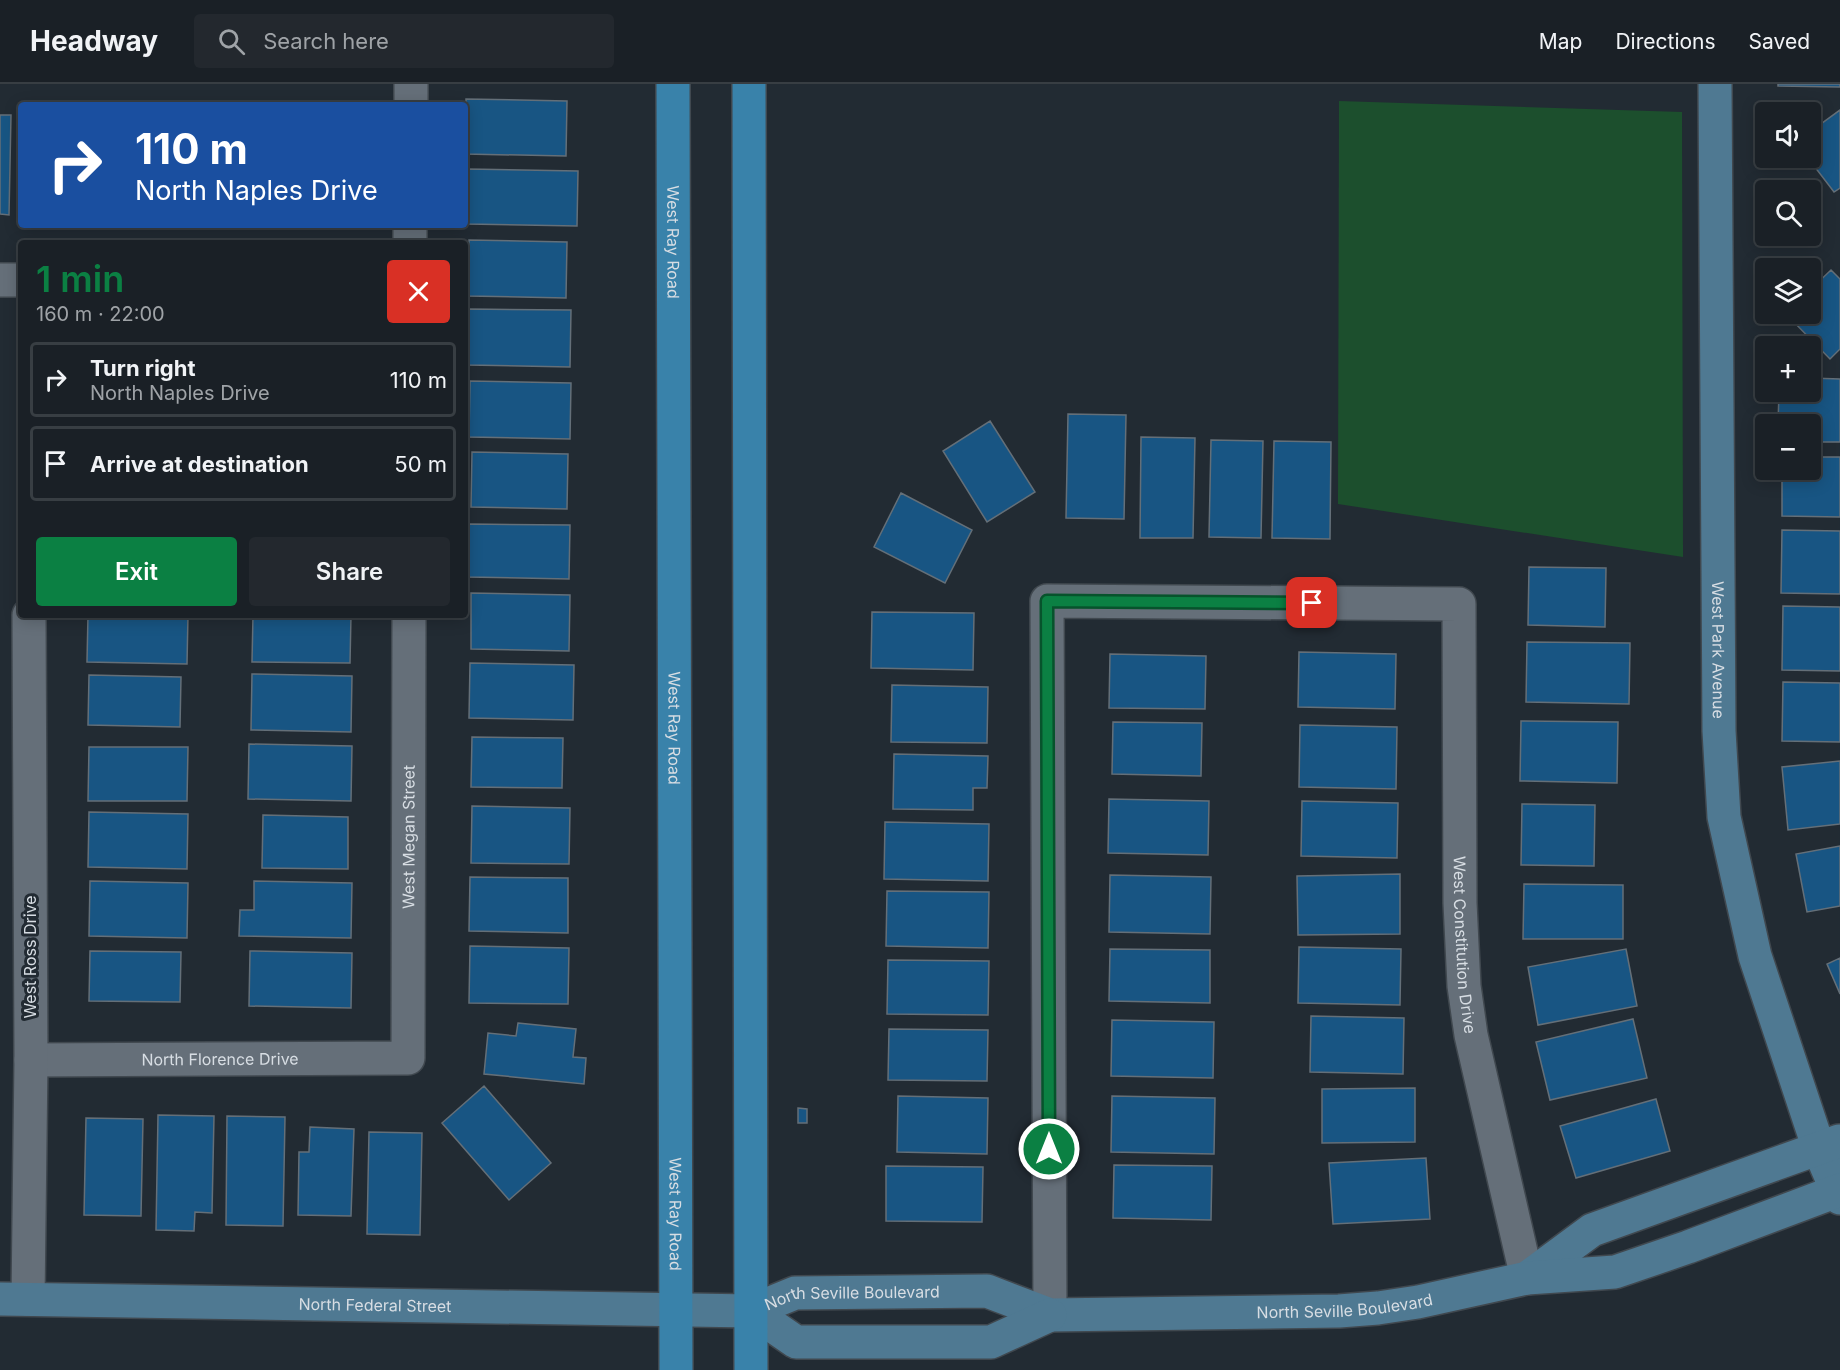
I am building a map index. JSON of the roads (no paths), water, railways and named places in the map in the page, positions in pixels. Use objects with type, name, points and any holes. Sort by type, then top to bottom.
[{"type":"main road","name":"West Ray Road","points":[[673,84],[676,1370]]},
{"type":"main road","points":[[748,84],[751,1370]]},
{"type":"street","points":[[411,84],[411,102]]},
{"type":"street","name":"West Park Avenue","points":[[1715,84],[1718,720],[1724,817],[1755,956],[1829,1144],[1839,1193]]},
{"type":"street","points":[[0,280],[18,280]]},
{"type":"street","name":"West Constitution Drive","points":[[1050,1315],[1047,601],[1459,604],[1460,903],[1464,986],[1470,1035],[1527,1278]]},
{"type":"street","name":"West Ross Drive","points":[[14,1299],[31,1060],[29,618]]},
{"type":"street","name":"West Megan Street","points":[[408,1058],[409,618]]},
{"type":"street","name":"North Florence Drive","points":[[31,1060],[408,1058]]},
{"type":"street","name":"North Seville Boulevard","points":[[1527,1278],[1592,1230],[1829,1144]]},
{"type":"street","name":"North Seville Boulevard","points":[[751,1311],[795,1293],[987,1291],[1050,1315],[1339,1311],[1418,1302],[1527,1278],[1615,1272],[1839,1193]]},
{"type":"street","name":"North Federal Street","points":[[14,1299],[751,1311]]},
{"type":"street","name":"North Seville Boulevard","points":[[751,1311],[796,1342],[991,1342],[1050,1315]]}]
